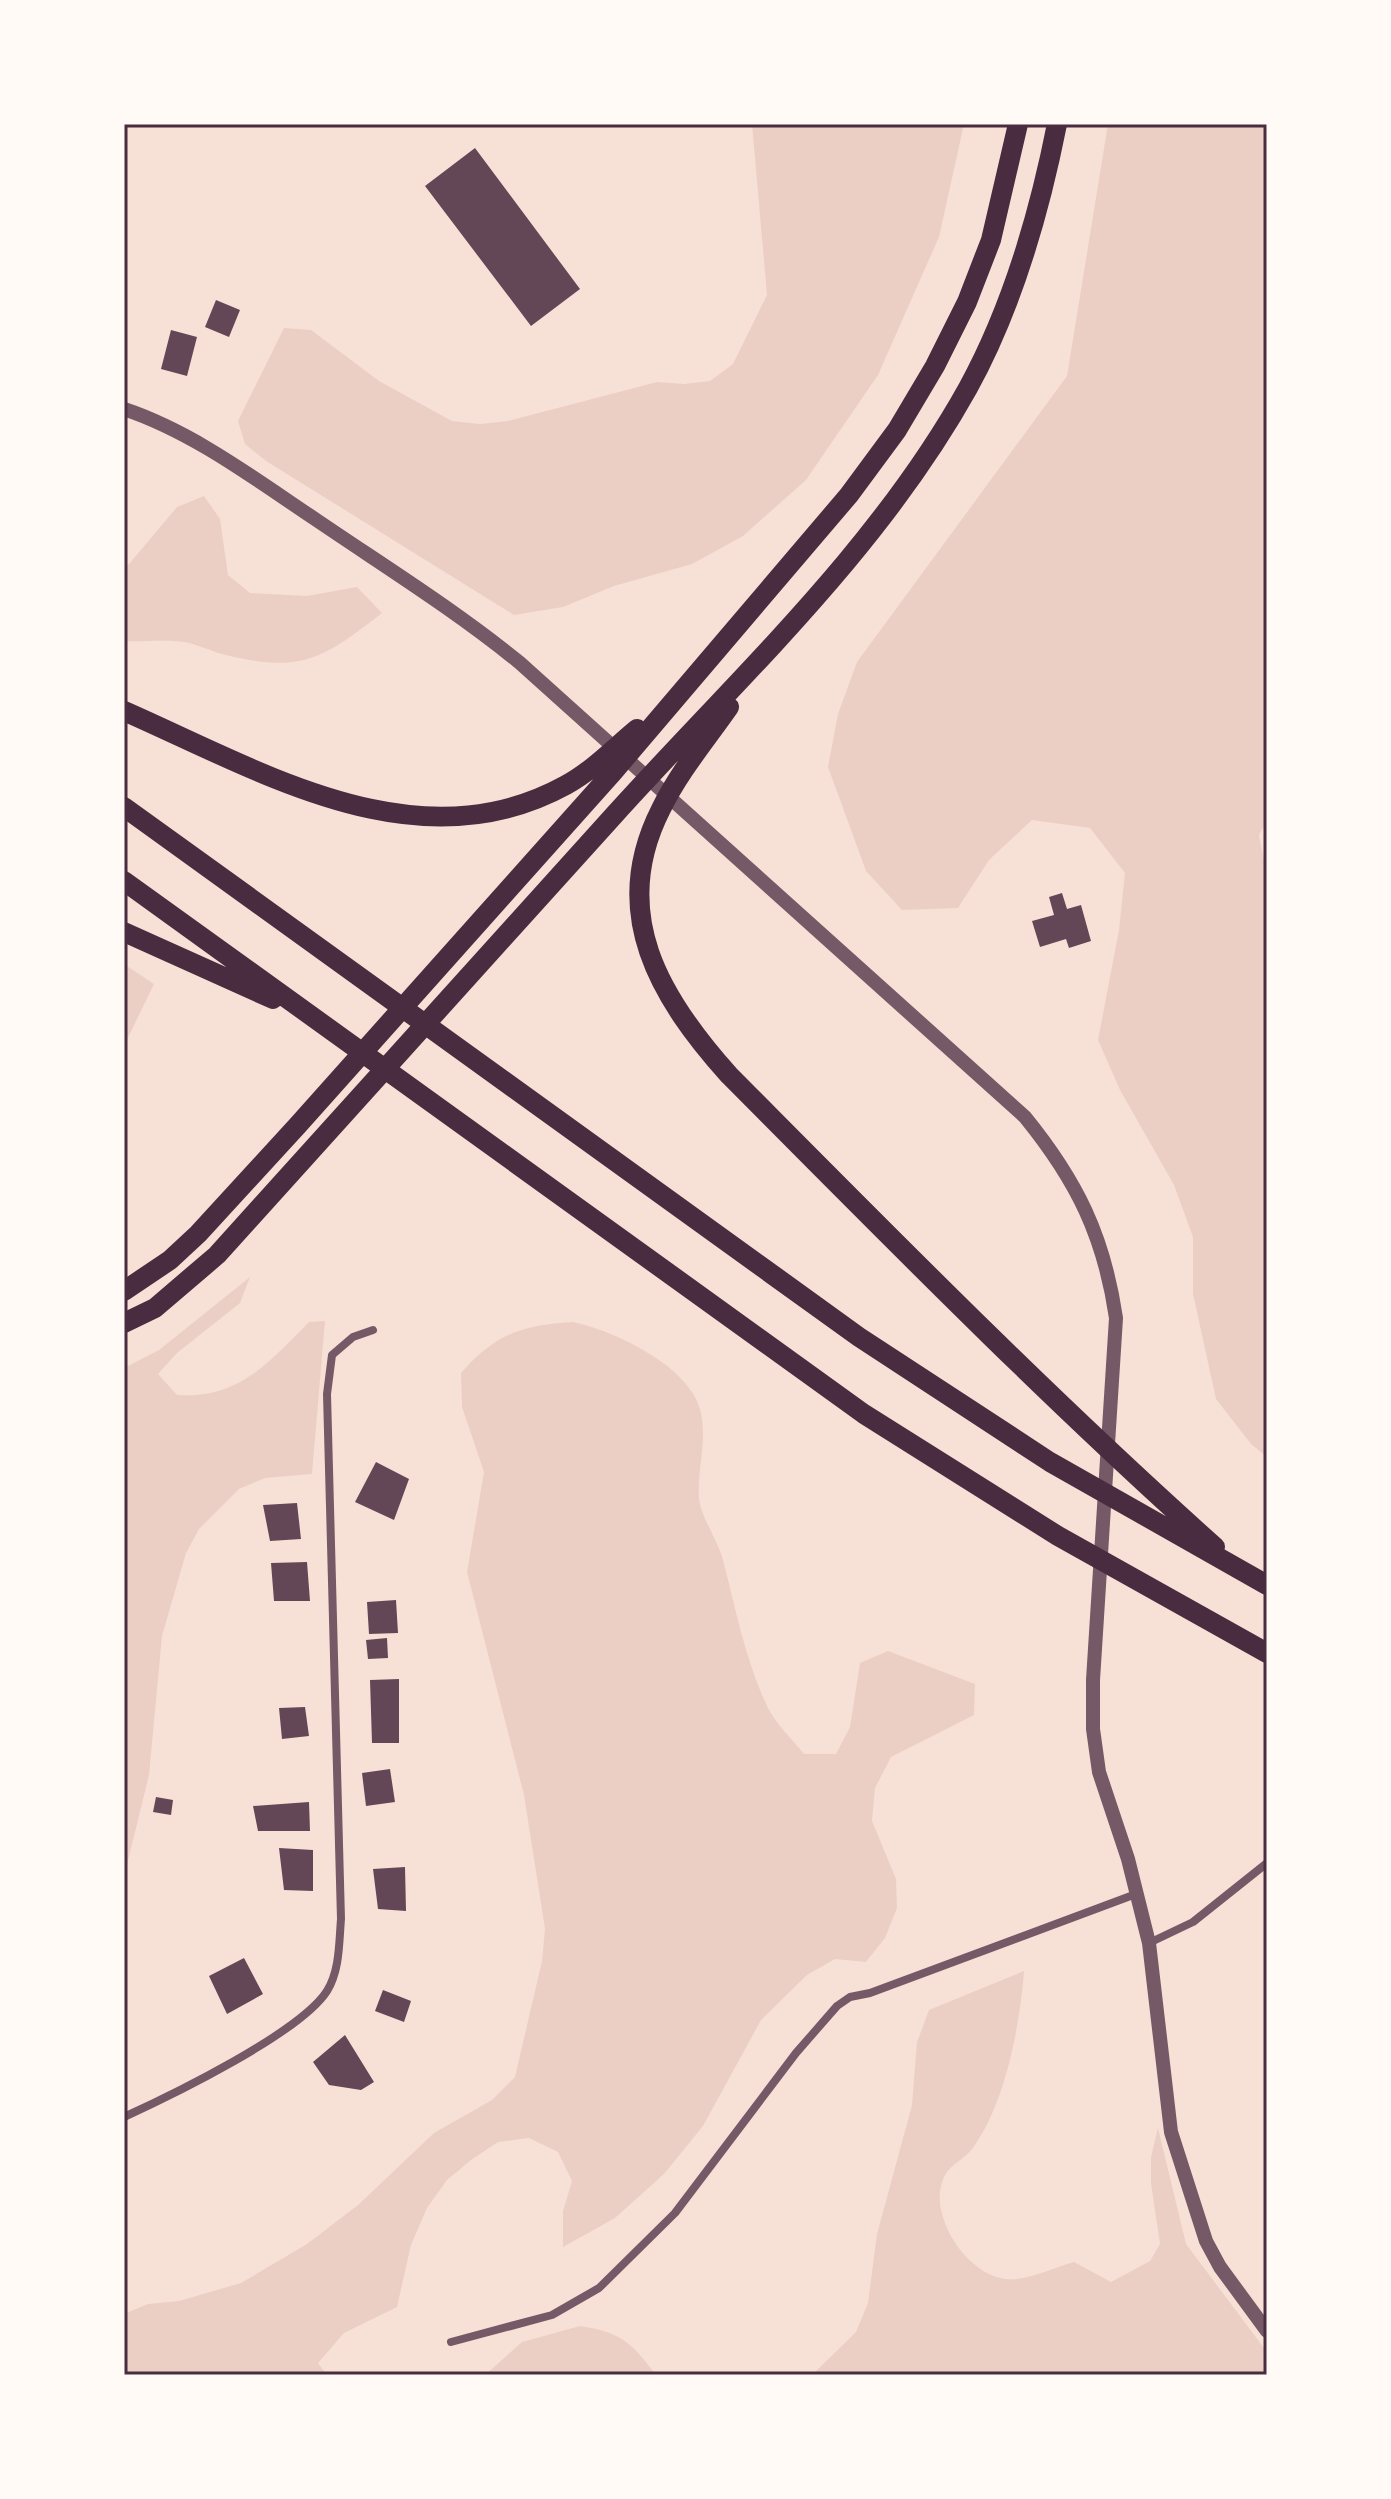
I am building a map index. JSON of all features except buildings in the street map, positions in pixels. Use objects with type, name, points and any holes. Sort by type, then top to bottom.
[{"type":"highway","points":[[124,1291],[170,1260],[198,1234],[298,1125],[604,783],[849,495],[897,430],[935,366],[967,302],[991,240],[1018,124]]},
{"type":"highway","points":[[124,1323],[155,1308],[189,1282],[661,763],[771,648],[878,521],[925,457],[968,388],[1001,318],[1025,255],[1057,124]]},
{"type":"highway","points":[[771,648],[677,780],[660,811],[646,848],[640,890],[643,930],[653,967],[668,998],[693,1035],[729,1075],[991,1339],[1094,1439],[1245,1573]]},
{"type":"highway","points":[[124,711],[303,790],[384,814],[431,818],[503,810],[567,784],[593,767],[679,692]]},
{"type":"highway","points":[[124,807],[847,1329],[1050,1462],[1267,1585]]},
{"type":"highway","points":[[124,881],[864,1414],[1058,1536],[1267,1653]]},
{"type":"highway","points":[[124,932],[314,1018]]},
{"type":"street","points":[[124,409],[209,451],[430,595],[488,637],[1025,1117],[1078,1189],[1096,1231],[1110,1277],[1116,1358],[1097,1620],[1093,1729],[1099,1772],[1149,1943],[1166,2101],[1182,2175],[1196,2217],[1220,2267],[1267,2331]]},
{"type":"street","points":[[124,2117],[219,2069],[301,2018],[328,1990],[333,1978],[341,1919],[327,1394],[332,1355],[353,1337],[373,1330]]},
{"type":"street","points":[[1149,1943],[1193,1922],[1267,1863]]},
{"type":"street","points":[[451,2342],[552,2315],[599,2288],[675,2213],[796,2053],[837,2006],[850,1997],[870,1993],[1136,1894]]},
{"type":"shaded area","points":[[752,124],[964,124],[939,237],[878,375],[806,480],[743,536],[692,564],[614,586],[563,607],[514,615],[266,461],[245,444],[238,421],[284,328],[311,330],[379,381],[452,421],[480,424],[508,421],[657,382],[684,384],[710,381],[733,364],[767,295]]},
{"type":"shaded area","points":[[1108,124],[1267,124],[1267,821],[1259,835],[1267,876],[1267,1457],[1251,1444],[1216,1399],[1193,1294],[1193,1237],[1174,1185],[1120,1090],[1098,1040],[1119,930],[1125,873],[1090,828],[1032,820],[989,860],[958,908],[902,910],[866,871],[828,767],[838,714],[857,662],[1067,376]]},
{"type":"shaded area","points":[[204,496],[220,519],[228,575],[250,593],[307,596],[357,587],[382,613],[327,651],[293,662],[252,660],[185,642],[124,641],[124,570],[177,507]]},
{"type":"shaded area","points":[[124,964],[154,984],[124,1046]]},
{"type":"shaded area","points":[[250,1277],[240,1303],[177,1353],[158,1374],[177,1395],[218,1391],[266,1364],[309,1322],[325,1321],[312,1474],[265,1478],[239,1489],[199,1529],[186,1553],[162,1636],[149,1775],[124,1877],[124,1368],[159,1350]]},
{"type":"shaded area","points":[[573,1322],[609,1334],[649,1354],[668,1366],[695,1396],[703,1424],[700,1506],[721,1552],[759,1688],[774,1719],[804,1754],[836,1754],[850,1727],[860,1663],[888,1651],[975,1684],[974,1715],[891,1757],[875,1788],[872,1821],[896,1879],[897,1908],[885,1938],[866,1962],[835,1959],[807,1975],[761,2020],[703,2126],[664,2174],[615,2218],[563,2247],[563,2211],[572,2181],[558,2152],[529,2138],[498,2142],[447,2180],[427,2208],[411,2245],[397,2307],[344,2333],[318,2363],[327,2375],[124,2375],[124,2314],[148,2304],[179,2301],[241,2283],[307,2244],[358,2205],[434,2133],[492,2100],[515,2077],[542,1961],[545,1929],[524,1795],[467,1572],[484,1472],[462,1407],[461,1373],[486,1349],[511,1334],[539,1326]]},
{"type":"shaded area","points":[[1024,1971],[1010,2061],[995,2106],[975,2145],[949,2169],[942,2182],[940,2207],[952,2237],[973,2263],[1001,2278],[1023,2278],[1074,2262],[1111,2282],[1150,2261],[1160,2244],[1151,2183],[1151,2157],[1158,2128],[1186,2244],[1267,2352],[1267,2375],[812,2375],[856,2332],[868,2303],[877,2234],[912,2105],[917,2042],[929,2010]]},
{"type":"shaded area","points":[[580,2326],[606,2332],[624,2341],[656,2375],[485,2375],[522,2342]]}]
